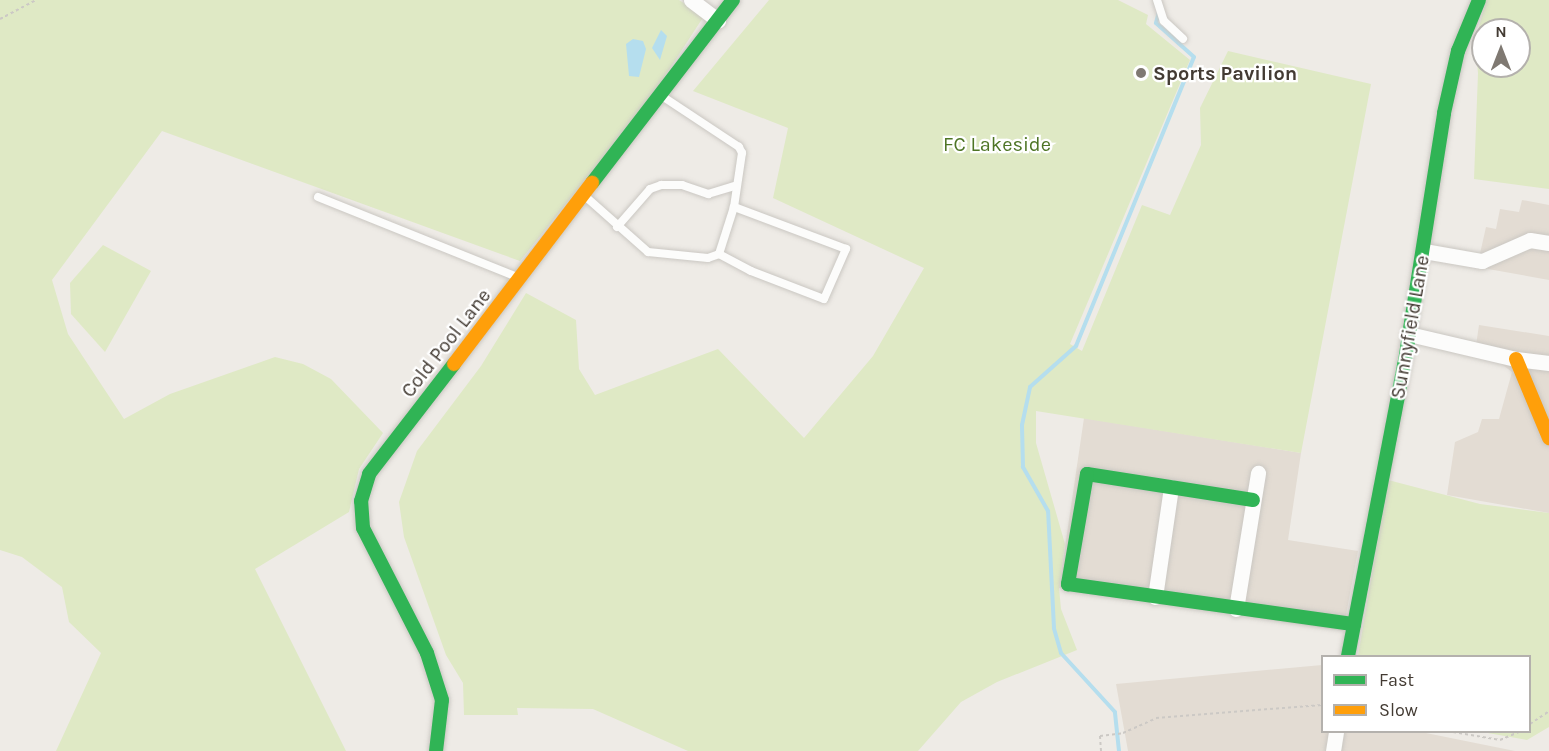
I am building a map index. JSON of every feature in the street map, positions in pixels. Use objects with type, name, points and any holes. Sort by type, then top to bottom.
[{"type":"street","points":[[690,0],[718,20]]},
{"type":"street","name":"Cold Pool Lane","points":[[436,751],[442,700],[426,653],[363,528],[362,501],[369,474],[662,96],[733,0]]},
{"type":"street","name":"Sunnyfield Lane","points":[[1348,655],[1424,251],[1444,113],[1458,51],[1479,0]]},
{"type":"street","points":[[1424,251],[1482,261],[1530,240],[1549,243]]},
{"type":"street","points":[[1409,334],[1516,359],[1549,363]]},
{"type":"street","points":[[1516,359],[1549,438]]},
{"type":"street","points":[[1236,609],[1258,473]]},
{"type":"street","points":[[1253,500],[1087,474],[1068,584],[1354,624]]},
{"type":"street","points":[[1155,597],[1171,487]]},
{"type":"street","points":[[1333,751],[1336,733]]},
{"type":"lane","points":[[1157,0],[1164,21],[1183,39]]},
{"type":"lane","points":[[662,96],[739,147],[742,153],[735,186],[734,207],[719,254]]},
{"type":"lane","points":[[617,226],[650,189],[661,185],[682,185],[708,194],[735,186]]},
{"type":"lane","points":[[585,196],[648,252],[708,258],[719,254],[752,271],[824,299],[846,249],[734,207]]},
{"type":"lane","points":[[318,197],[520,278]]},
{"type":"path","points":[[0,19],[36,0]]},
{"type":"path","points":[[1101,751],[1100,736],[1123,733],[1156,718],[1321,705]]},
{"type":"path","points":[[1531,723],[1549,711]]},
{"type":"path","points":[[1459,733],[1500,740],[1517,733]]},
{"type":"shaded area","points":[[1522,200],[1549,205],[1549,280],[1477,267],[1486,227],[1496,229],[1500,209],[1519,212]]},
{"type":"shaded area","points":[[1479,325],[1549,336],[1549,513],[1447,495],[1455,442],[1478,432],[1482,419],[1499,419],[1512,372],[1490,355],[1475,352]]},
{"type":"shaded area","points":[[1084,418],[1301,453],[1288,540],[1358,551],[1343,631],[1059,588]]},
{"type":"shaded area","points":[[1321,665],[1321,733],[1426,733],[1515,751],[1128,751],[1116,684]]},
{"type":"green space","points":[[0,0],[679,0],[704,16],[648,102],[520,261],[162,131],[52,280],[68,334],[124,419],[170,394],[275,357],[303,364],[331,379],[383,433],[359,469],[349,512],[255,569],[346,751],[56,751],[101,653],[69,622],[62,587],[22,557],[0,550]]},
{"type":"green space","name":"FC Lakeside","points":[[769,0],[1118,0],[1148,15],[1146,24],[1190,60],[1070,344],[1082,351],[1142,205],[1170,215],[1201,145],[1200,108],[1228,51],[1371,84],[1301,453],[1036,411],[1036,443],[1065,544],[1059,588],[1061,609],[1077,650],[997,682],[961,702],[918,751],[688,751],[593,709],[517,708],[518,715],[464,715],[463,683],[446,655],[404,537],[399,502],[417,451],[481,366],[526,293],[576,320],[579,369],[595,395],[718,349],[804,438],[873,356],[924,268],[773,198],[788,128],[693,91]]},
{"type":"green space","points":[[1486,0],[1549,0],[1549,189],[1474,179],[1478,78],[1531,78],[1531,18],[1481,18]]},
{"type":"green space","points":[[103,245],[151,271],[105,352],[71,314],[70,283]]},
{"type":"green space","points":[[1388,480],[1480,504],[1549,513],[1549,727],[1527,740],[1488,733],[1531,733],[1531,655],[1358,655]]},
{"type":"water","points":[[661,30],[667,36],[660,60],[652,48]]},
{"type":"water","points":[[633,39],[643,41],[646,49],[639,77],[629,76],[626,44]]},
{"type":"waterway","points":[[1119,751],[1115,712],[1061,653],[1054,628],[1048,511],[1023,467],[1022,425],[1030,387],[1076,346],[1194,57],[1156,23],[1159,12]]},
{"type":"traffic: fast","points":[[592,183],[733,0]]},
{"type":"traffic: fast","points":[[1348,655],[1406,354],[1444,113],[1458,51],[1479,0]]},
{"type":"traffic: fast","points":[[436,751],[442,700],[427,653],[363,528],[361,501],[369,474],[454,364]]},
{"type":"traffic: fast","points":[[1253,500],[1087,474],[1068,584],[1354,624]]},
{"type":"traffic: slow","points":[[454,364],[592,183]]},
{"type":"traffic: slow","points":[[1516,359],[1549,438]]},
{"type":"place","name":"Sports Pavilion","points":[[1141,73]]}]
